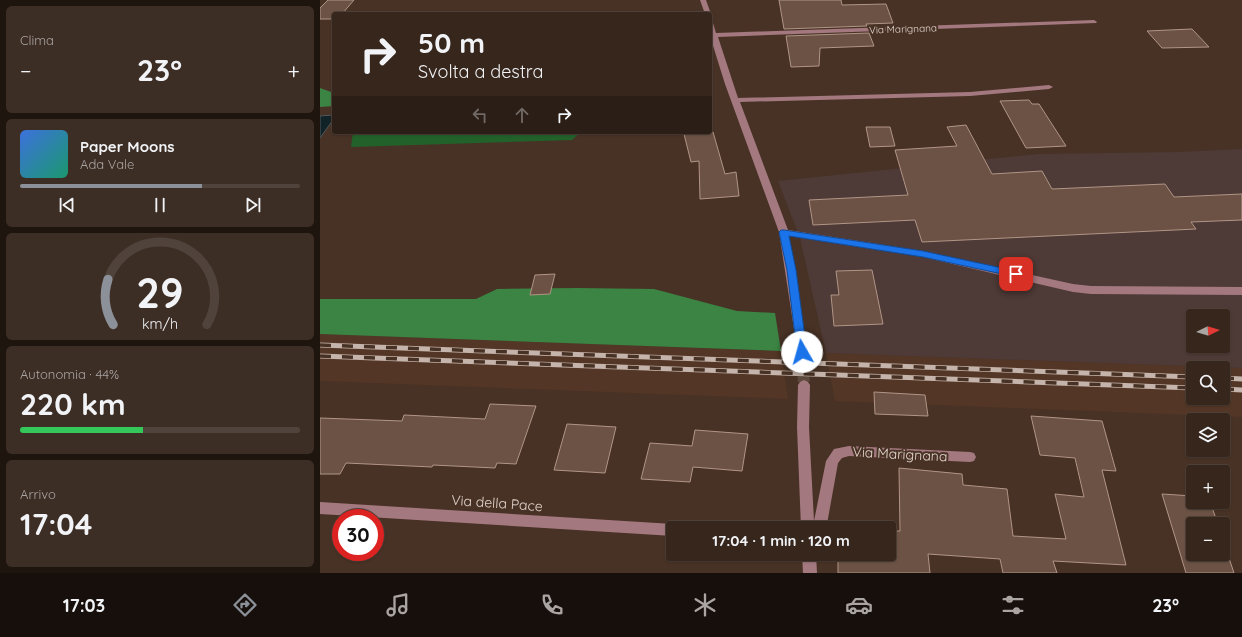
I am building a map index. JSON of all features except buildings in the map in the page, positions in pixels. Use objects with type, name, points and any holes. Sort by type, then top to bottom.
[{"type":"street","points":[[703,0],[707,12]]},
{"type":"street","name":"Via Marignana","points":[[713,35],[1094,22]]},
{"type":"street","points":[[712,31],[735,100],[784,232],[791,270],[802,352]]},
{"type":"street","points":[[735,100],[970,94],[1048,87]]},
{"type":"street","points":[[784,232],[923,254],[1073,288],[1091,290],[1242,291]]},
{"type":"street","points":[[804,385],[802,427],[808,521]]},
{"type":"street","name":"Via Marignana","points":[[821,521],[832,461],[838,453],[849,451],[970,457]]},
{"type":"street","name":"Via della Pace","points":[[320,508],[666,530]]},
{"type":"street","points":[[809,561],[810,573]]},
{"type":"shaded area","points":[[332,115],[332,121],[320,138],[320,116]]},
{"type":"shaded area","points":[[1242,149],[1242,368],[1230,368],[1230,361],[1186,361],[1186,366],[826,353],[800,238],[778,181],[1038,154],[1177,152]]},
{"type":"shaded area","points":[[320,334],[781,351],[788,399],[320,381]]},
{"type":"shaded area","points":[[826,353],[1186,366],[1186,405],[1230,405],[1230,368],[1242,368],[1242,417],[1230,417],[1230,413],[1186,413],[1186,415],[835,401]]},
{"type":"green space","points":[[320,88],[332,92],[332,106],[320,107]]},
{"type":"green space","points":[[353,134],[579,134],[572,140],[351,147]]},
{"type":"green space","points":[[497,289],[654,289],[737,311],[775,313],[781,351],[320,334],[320,299],[476,299]]},
{"type":"tunnel","points":[[802,352],[804,385]]},
{"type":"railway","points":[[320,345],[1186,377]]},
{"type":"railway","points":[[320,356],[1186,388]]},
{"type":"railway","points":[[1230,378],[1242,379]]},
{"type":"railway","points":[[1230,389],[1242,390]]},
{"type":"route","points":[[802,352],[791,270],[784,232],[923,254],[1016,274]]}]
